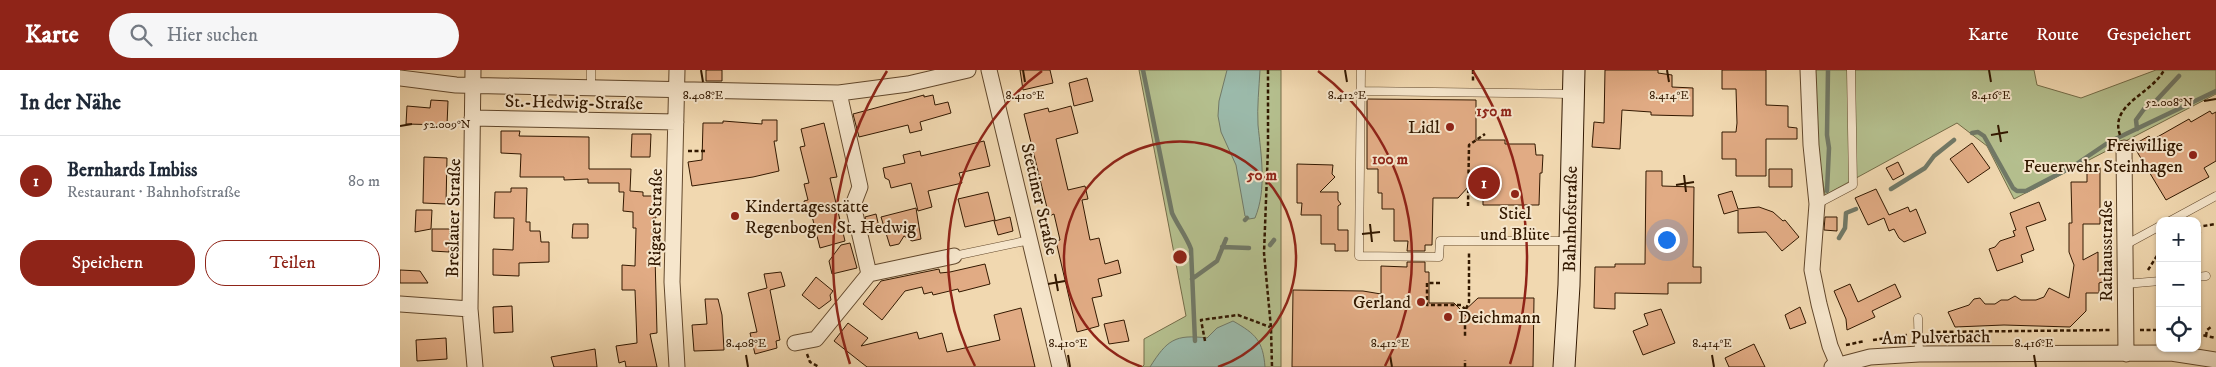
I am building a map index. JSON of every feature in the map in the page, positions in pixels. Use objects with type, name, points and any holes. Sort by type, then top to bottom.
[{"type":"street","name":"Rigaer Straße","points":[[676,367],[672,282],[677,70]]},
{"type":"street","name":"St.-Hedwig-Straße","points":[[400,78],[473,78],[676,91],[839,93],[908,84],[968,70]]},
{"type":"street","name":"Stettiner Straße","points":[[989,70],[1060,367]]},
{"type":"street","name":"Bahnhofstraße","points":[[1564,367],[1570,241],[1574,70]]},
{"type":"street","points":[[1808,70],[1810,145],[1817,204],[1812,270],[1835,366]]},
{"type":"street","name":"Breslauer Straße","points":[[473,78],[470,309],[475,367]]},
{"type":"street","points":[[839,93],[860,187],[854,206],[870,274]]},
{"type":"street","name":"St.-Hedwig-Straße","points":[[472,118],[676,122]]},
{"type":"street","name":"Rathausstraße","points":[[2121,358],[2126,330],[2124,148]]},
{"type":"street","points":[[795,343],[816,339],[870,274],[954,256]]},
{"type":"street","points":[[400,304],[470,309]]},
{"type":"street","name":"Am Pulverbach","points":[[1835,366],[1870,357],[1902,361],[1919,354],[1982,360],[2121,358],[2171,353],[2216,360]]},
{"type":"lane","points":[[591,70],[591,87]]},
{"type":"lane","points":[[1361,70],[1359,256],[1440,257],[1440,242],[1570,241]]},
{"type":"lane","points":[[1817,204],[1853,185],[1851,70]]},
{"type":"lane","points":[[1360,91],[1573,94]]},
{"type":"lane","points":[[2177,217],[2216,196]]},
{"type":"lane","points":[[2125,245],[2156,228]]},
{"type":"lane","points":[[954,256],[1030,240]]},
{"type":"lane","points":[[2201,277],[2206,276]]},
{"type":"lane","points":[[2125,284],[2156,281]]},
{"type":"lane","points":[[1918,318],[1919,354]]},
{"type":"path","points":[[1268,70],[1268,148],[1264,253],[1271,328],[1272,367]]},
{"type":"path","points":[[2118,129],[2118,117],[2124,107],[2160,78],[2164,70]]},
{"type":"path","points":[[1468,206],[1469,145],[1485,134]]},
{"type":"path","points":[[2201,226],[2216,224]]},
{"type":"path","points":[[1465,336],[1466,309],[1469,302],[1468,241]]},
{"type":"path","points":[[2148,282],[2149,267],[2156,257]]},
{"type":"path","points":[[1440,283],[1427,283],[1427,305],[1460,305],[1466,309]]},
{"type":"path","points":[[1205,341],[1202,320],[1238,315],[1271,328]]},
{"type":"path","points":[[2206,336],[2207,330],[2211,327]]},
{"type":"path","points":[[1835,366],[1846,345],[1918,334],[1954,331],[2126,330]]},
{"type":"path","points":[[2201,335],[2216,338]]},
{"type":"path","points":[[1465,360],[1465,367]]},
{"type":"green space","points":[[1139,70],[1281,70],[1281,367],[1142,367],[1144,365],[1144,339],[1186,316]]},
{"type":"green space","points":[[1815,70],[2034,70],[2037,85],[2081,98],[2156,70],[2216,70],[2216,94],[2014,199],[1987,146],[1957,123],[1825,195],[1816,138]]},
{"type":"shaded area","points":[[1227,70],[1260,70],[1258,118],[1262,184],[1259,207],[1255,218],[1249,219],[1245,216],[1236,165],[1221,132],[1218,116],[1219,101]]},
{"type":"shaded area","points":[[1233,321],[1253,334],[1257,339],[1264,358],[1265,367],[1150,367],[1167,345],[1173,341],[1187,337],[1207,338],[1217,328]]},
{"type":"building","points":[[706,70],[722,70],[722,81],[706,81]]},
{"type":"building","points":[[1020,70],[1050,70],[1053,83],[1023,90]]},
{"type":"building","points":[[1605,70],[1658,70],[1658,73],[1672,75],[1672,87],[1693,88],[1693,116],[1651,115],[1651,112],[1622,110],[1620,149],[1592,147],[1594,122],[1604,123]]},
{"type":"building","points":[[1722,70],[1766,70],[1766,105],[1788,106],[1788,127],[1797,128],[1797,139],[1766,139],[1766,176],[1736,176],[1736,159],[1722,159],[1722,132],[1736,132],[1737,123],[1736,89],[1722,89]]},
{"type":"building","points":[[1087,78],[1093,101],[1074,106],[1069,83]]},
{"type":"building","points":[[924,95],[924,97],[933,95],[935,105],[948,102],[951,113],[920,122],[922,130],[910,133],[908,125],[859,137],[853,114]]},
{"type":"building","points":[[1367,99],[1476,100],[1476,140],[1505,140],[1505,144],[1535,144],[1536,155],[1543,155],[1542,173],[1540,173],[1539,205],[1483,205],[1483,200],[1469,186],[1458,198],[1433,198],[1432,245],[1425,245],[1425,251],[1407,251],[1408,241],[1394,241],[1394,209],[1382,209],[1382,193],[1378,193],[1378,169],[1367,169]]},
{"type":"building","points":[[431,100],[448,101],[447,125],[406,124],[407,106],[430,108]]},
{"type":"building","points":[[1071,106],[1078,133],[1056,139],[1068,190],[1085,186],[1088,199],[1082,200],[1090,240],[1099,238],[1105,264],[1118,260],[1121,273],[1098,279],[1102,296],[1092,298],[1099,326],[1077,332],[1056,241],[1060,240],[1054,214],[1049,216],[1024,114],[1048,108],[1049,112]]},
{"type":"building","name":"Freiwillige Feuerwehr Steinhagen","points":[[2210,111],[2212,114],[2216,112],[2216,161],[2204,168],[2209,177],[2166,200],[2133,145],[2149,136],[2152,140],[2189,119],[2191,122]]},
{"type":"building","points":[[762,120],[777,120],[777,141],[774,141],[779,171],[692,186],[688,162],[702,160],[703,123],[723,123],[723,121],[762,124]]},
{"type":"building","points":[[824,123],[837,177],[830,178],[845,241],[820,248],[812,216],[808,217],[804,201],[808,200],[804,184],[809,183],[800,147],[805,146],[801,129]]},
{"type":"building","points":[[501,131],[520,131],[519,136],[589,137],[589,169],[631,169],[630,191],[643,192],[643,196],[657,196],[656,218],[653,218],[652,245],[654,245],[655,256],[657,333],[650,334],[657,367],[626,367],[625,361],[619,363],[616,346],[637,343],[635,290],[622,290],[622,265],[635,266],[636,228],[633,228],[633,212],[623,211],[624,192],[619,192],[619,183],[588,183],[588,179],[564,180],[564,177],[520,177],[521,154],[501,153]]},
{"type":"building","points":[[632,134],[651,134],[650,157],[631,157]]},
{"type":"building","points":[[984,141],[990,166],[959,173],[962,183],[928,191],[932,207],[918,211],[911,183],[891,188],[889,180],[885,178],[883,168],[905,163],[903,155],[920,151],[921,156]]},
{"type":"building","points":[[1972,143],[1990,168],[1968,183],[1950,159]]},
{"type":"building","points":[[424,157],[447,158],[446,204],[423,203]]},
{"type":"building","points":[[1898,162],[1904,174],[1893,180],[1886,168]]},
{"type":"building","points":[[1297,164],[1333,165],[1332,174],[1335,177],[1320,192],[1338,192],[1338,200],[1341,204],[1338,206],[1338,230],[1348,230],[1348,251],[1335,251],[1335,244],[1321,244],[1321,215],[1301,215],[1302,203],[1297,203]]},
{"type":"building","points":[[2087,167],[2100,167],[2100,224],[2083,224],[2083,260],[2098,252],[2098,272],[2109,280],[2099,283],[2099,293],[2086,293],[2086,311],[2070,327],[2004,325],[1955,327],[1948,312],[1969,305],[1974,299],[1980,298],[1985,304],[1995,304],[2015,296],[2021,300],[2036,300],[2044,297],[2049,288],[2069,298],[2074,265],[2069,252],[2069,223],[2072,223],[2071,182],[2087,182]]},
{"type":"building","points":[[1769,169],[1792,169],[1792,187],[1769,187]]},
{"type":"building","points":[[1646,171],[1662,171],[1662,186],[1694,187],[1693,267],[1701,267],[1701,283],[1668,283],[1668,294],[1615,293],[1615,309],[1594,308],[1595,267],[1615,267],[1615,264],[1645,264]]},
{"type":"building","points":[[511,188],[527,188],[526,222],[530,222],[530,231],[540,231],[541,242],[549,242],[549,262],[519,263],[519,276],[493,275],[493,249],[513,250],[514,218],[494,218],[495,192],[511,192]]},
{"type":"building","points":[[1876,189],[1889,215],[1908,207],[1910,212],[1916,209],[1926,233],[1904,242],[1899,238],[1894,229],[1889,231],[1884,218],[1868,225],[1855,198]]},
{"type":"building","points":[[1732,191],[1738,209],[1759,207],[1773,212],[1783,221],[1785,220],[1799,237],[1782,251],[1766,232],[1738,233],[1738,210],[1724,214],[1718,195]]},
{"type":"building","points":[[988,192],[995,220],[965,227],[958,199]]},
{"type":"building","points":[[2039,202],[2046,220],[2026,227],[2034,250],[2021,255],[2023,262],[1997,271],[1989,249],[1995,247],[2000,241],[2015,236],[2013,231],[2016,230],[2010,213]]},
{"type":"building","points":[[916,208],[921,239],[912,241],[904,236],[899,244],[890,246],[881,217]]},
{"type":"building","points":[[416,210],[432,210],[431,229],[415,232]]},
{"type":"building","points":[[876,214],[879,227],[868,230],[865,217]]},
{"type":"building","points":[[1010,217],[1013,231],[998,235],[994,221]]},
{"type":"building","points":[[1825,217],[1837,217],[1837,231],[1824,230]]},
{"type":"building","points":[[573,224],[588,224],[588,238],[572,238]]},
{"type":"building","points":[[432,229],[450,229],[449,252],[432,251]]},
{"type":"building","points":[[850,243],[857,268],[832,274],[829,261],[841,245]]},
{"type":"building","points":[[1407,262],[1425,262],[1425,272],[1429,272],[1429,303],[1454,303],[1463,312],[1478,298],[1534,298],[1533,367],[1292,367],[1293,290],[1363,291],[1381,294],[1381,266],[1407,267]]},
{"type":"building","points":[[985,264],[990,284],[959,292],[958,289],[933,295],[932,292],[924,294],[922,287],[905,291],[882,320],[863,304],[881,281],[939,269],[940,273],[950,272]]},
{"type":"building","points":[[400,270],[420,271],[428,283],[400,283]]},
{"type":"building","points":[[781,272],[785,286],[770,290],[780,340],[776,341],[777,348],[755,354],[750,333],[757,332],[748,293],[767,288],[764,274]]},
{"type":"building","points":[[816,277],[833,291],[830,295],[831,300],[819,309],[802,295]]},
{"type":"building","points":[[1850,284],[1858,302],[1895,284],[1901,297],[1872,311],[1875,317],[1847,330],[1846,319],[1834,291]]},
{"type":"building","points":[[705,299],[718,299],[722,315],[724,350],[694,351],[692,325],[707,324]]},
{"type":"building","points":[[512,306],[513,332],[494,333],[493,307]]},
{"type":"building","points":[[1800,307],[1806,323],[1790,329],[1785,315]]},
{"type":"building","points":[[1021,308],[1035,367],[867,367],[834,341],[848,323],[868,338],[861,346],[917,332],[919,339],[942,333],[947,352],[1000,340],[994,315]]},
{"type":"building","points":[[1661,309],[1675,343],[1643,355],[1633,331],[1648,325],[1644,314]]},
{"type":"building","points":[[1124,320],[1129,341],[1109,344],[1104,324]]},
{"type":"building","points":[[446,338],[447,359],[417,361],[416,340]]},
{"type":"building","points":[[1754,344],[1765,367],[1729,367],[1725,358]]},
{"type":"building","points":[[595,349],[597,367],[554,367],[551,357]]},
{"type":"waterway","points":[[1143,70],[1172,213],[1191,249],[1195,341]]},
{"type":"waterway","points":[[1827,191],[1829,148],[1827,135],[1828,70]]},
{"type":"waterway","points":[[2137,129],[2136,120],[2144,109],[2153,104],[2179,76]]},
{"type":"waterway","points":[[1972,133],[1978,132],[1984,136],[2013,188],[2017,191],[2026,191],[2072,167],[2109,142],[2216,91]]},
{"type":"waterway","points":[[1891,189],[1925,168],[1934,156],[1954,140]]},
{"type":"waterway","points":[[1839,238],[1845,228],[1846,213],[1856,209]]},
{"type":"waterway","points":[[1192,279],[1217,261],[1226,239]]},
{"type":"waterway","points":[[1270,245],[1274,240]]},
{"type":"waterway","points":[[1222,247],[1249,248]]},
{"type":"place","name":"Lidl","points":[[1450,127]]},
{"type":"place","name":"Freiwillige Feuerwehr Steinhagen","points":[[2193,155]]},
{"type":"place","name":"Bernhards Imbiss","points":[[1484,183]]},
{"type":"place","name":"Stiel und Blüte","points":[[1515,194]]},
{"type":"place","name":"Kindertagesstätte Regenbogen St. Hedwig","points":[[735,216]]},
{"type":"place","name":"Gerland","points":[[1421,302]]},
{"type":"place","name":"Deichmann","points":[[1448,317]]}]
